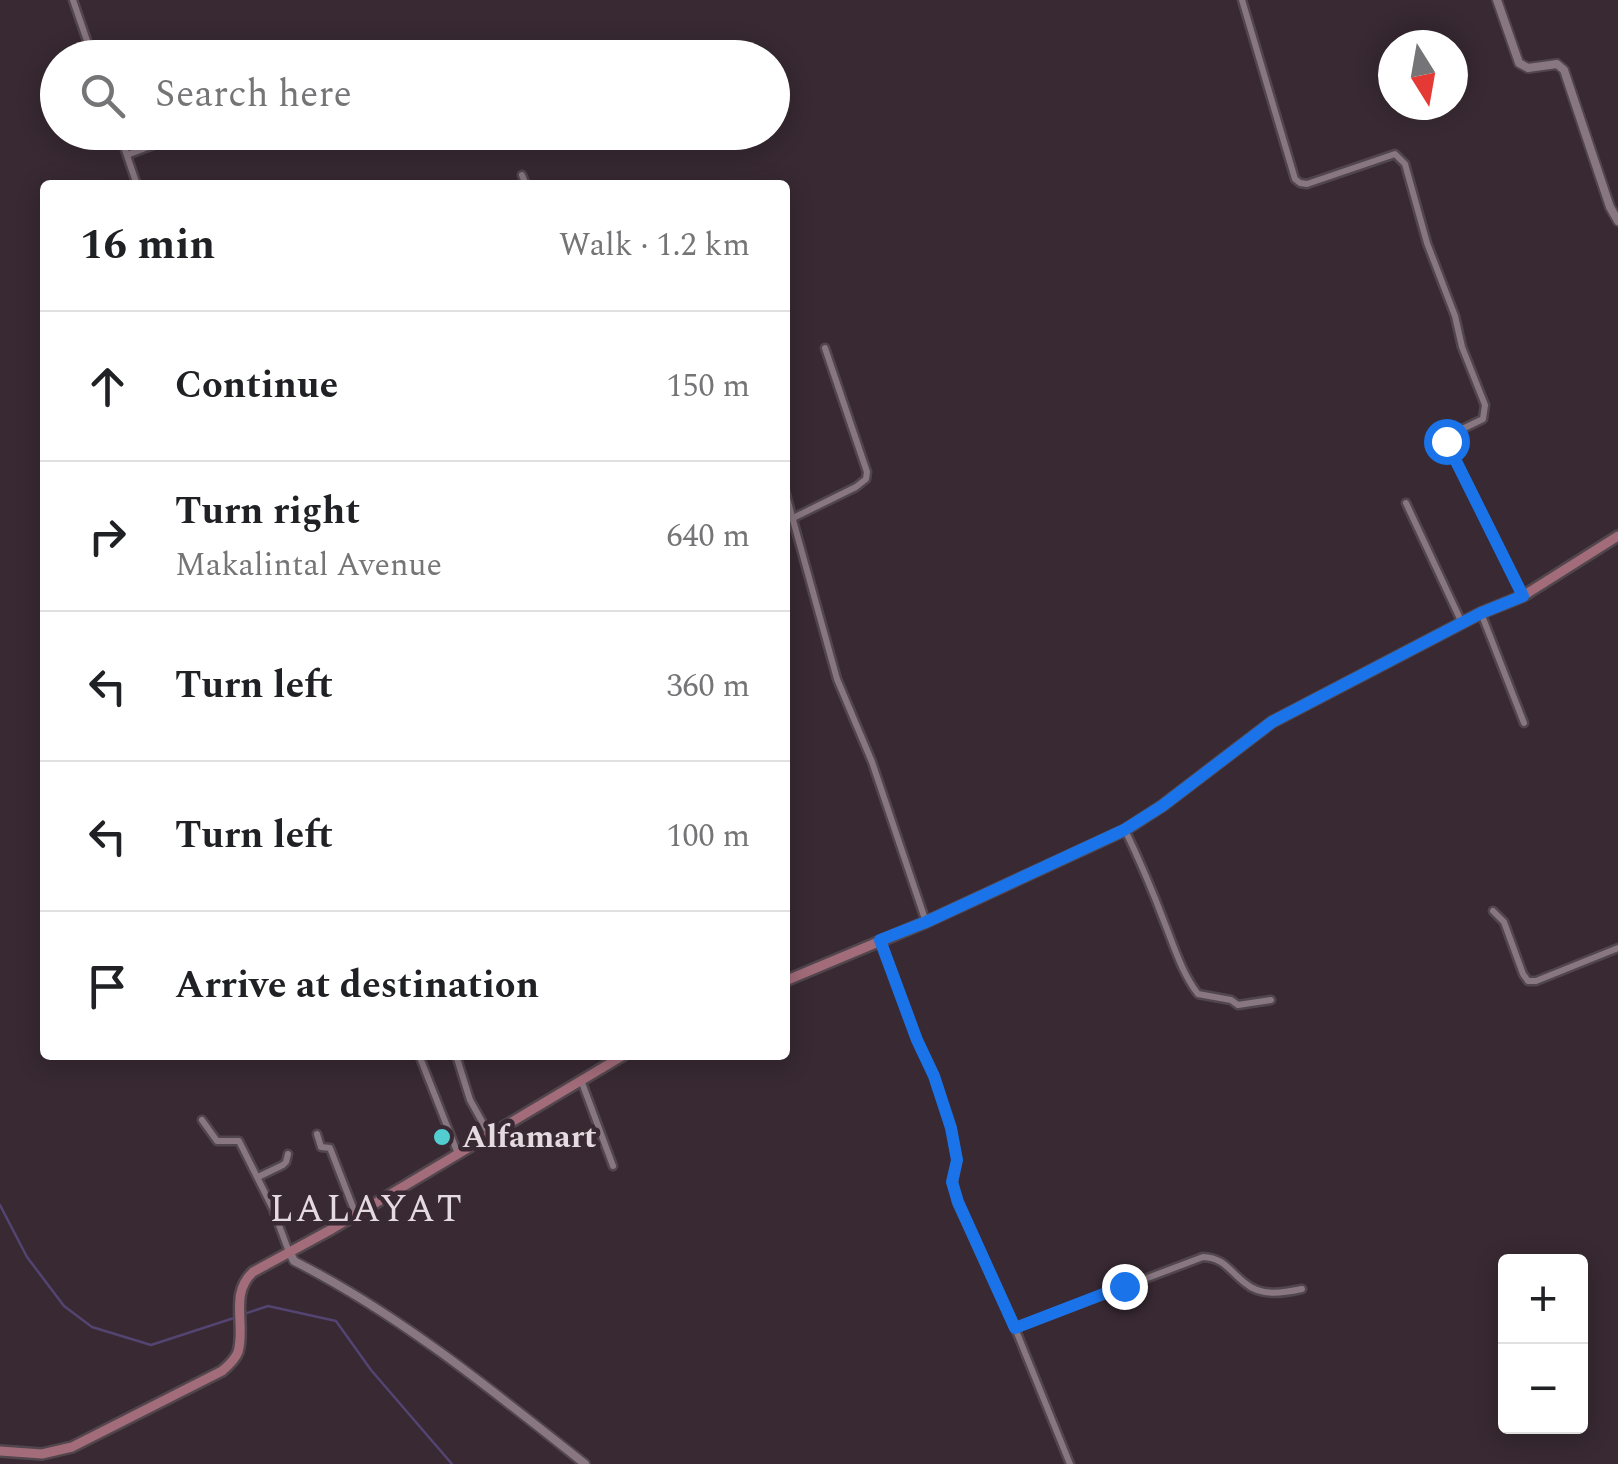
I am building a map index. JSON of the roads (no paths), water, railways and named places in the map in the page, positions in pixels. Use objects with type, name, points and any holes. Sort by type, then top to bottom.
[{"type":"main road","points":[[790,979],[926,922],[1124,830],[1162,806],[1272,722],[1481,613],[1523,596],[1618,536]]},
{"type":"main road","points":[[3,1451],[58,1452],[222,1372],[238,1351],[239,1298],[245,1280],[253,1272],[616,1060]]},
{"type":"street","points":[[73,0],[87,40]]},
{"type":"street","points":[[1242,0],[1296,179],[1307,184],[1395,154],[1404,164],[1462,347],[1485,405],[1483,419],[1446,441],[1523,596]]},
{"type":"street","points":[[1497,0],[1519,63],[1528,68],[1557,64],[1564,70],[1618,221]]},
{"type":"street","points":[[124,150],[135,180]]},
{"type":"street","points":[[126,156],[141,150]]},
{"type":"street","points":[[522,175],[524,180]]},
{"type":"street","points":[[793,518],[866,479],[867,472],[825,348]]},
{"type":"street","points":[[1406,502],[1462,623]]},
{"type":"street","points":[[790,508],[837,680],[872,762],[926,922]]},
{"type":"street","points":[[1481,613],[1524,723]]},
{"type":"street","points":[[1124,830],[1141,862],[1176,956],[1198,994],[1238,1005],[1271,1000]]},
{"type":"street","points":[[1493,911],[1504,922],[1528,981],[1618,948]]},
{"type":"street","points":[[880,940],[951,1128],[957,1160],[952,1182],[958,1202],[1070,1464]]},
{"type":"street","points":[[421,1060],[458,1154]]},
{"type":"street","points":[[458,1060],[470,1100],[489,1134]]},
{"type":"street","points":[[582,1080],[613,1166]]},
{"type":"street","points":[[202,1120],[218,1141],[238,1141],[294,1260],[374,1306],[584,1464]]},
{"type":"street","points":[[317,1134],[321,1146],[330,1148],[356,1215]]},
{"type":"street","points":[[258,1177],[283,1166],[288,1154]]},
{"type":"street","points":[[1015,1328],[1203,1257],[1216,1258],[1228,1265],[1246,1285],[1261,1292],[1282,1294],[1302,1289]]},
{"type":"street","points":[[3,1451],[9,1464]]},
{"type":"waterway","points":[[0,1205],[27,1257],[64,1306],[92,1327],[151,1345],[237,1317]]},
{"type":"waterway","points":[[244,1314],[268,1306],[336,1321],[371,1370],[452,1464]]},
{"type":"place","name":"Alfamart","points":[[442,1137]]},
{"type":"district","name":"LALAYAT","points":[[367,1210]]}]
